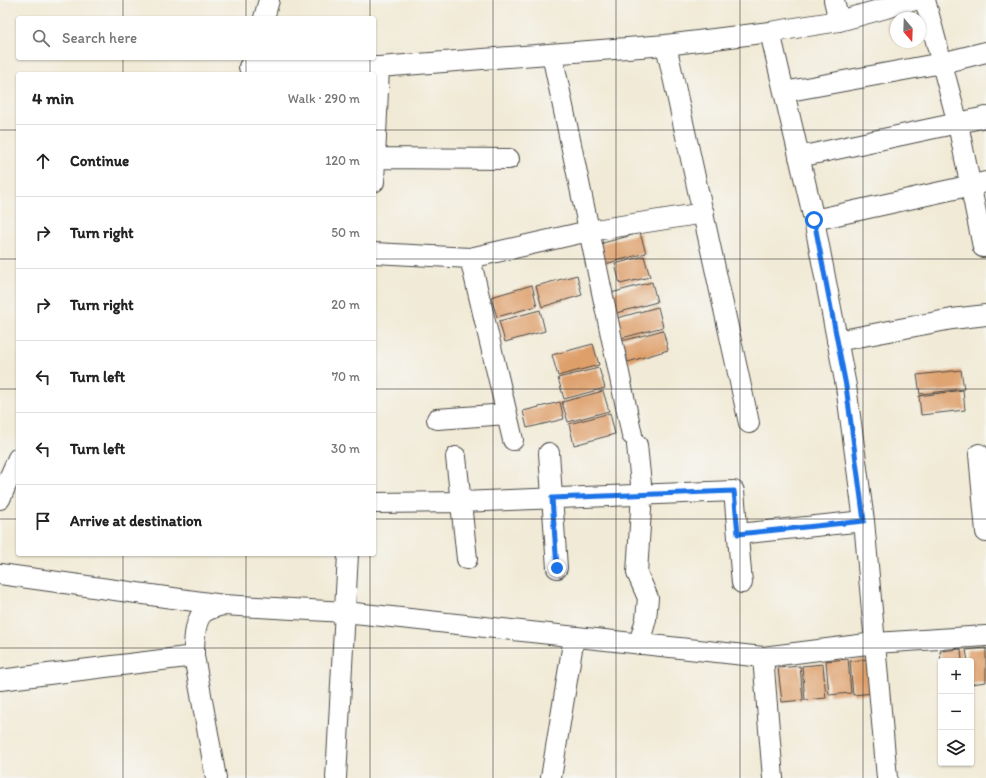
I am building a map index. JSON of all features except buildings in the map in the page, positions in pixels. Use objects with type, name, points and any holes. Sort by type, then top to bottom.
[{"type":"street","points":[[265,16],[269,0]]},
{"type":"street","points":[[834,0],[839,21]]},
{"type":"street","points":[[249,66],[379,67],[666,45],[770,32],[839,21],[915,0]]},
{"type":"street","points":[[924,0],[958,124],[978,184],[985,251]]},
{"type":"street","points":[[770,32],[814,220],[846,386],[864,521],[887,778]]},
{"type":"street","points":[[666,45],[749,423]]},
{"type":"street","points":[[784,92],[942,63],[986,52]]},
{"type":"street","points":[[552,54],[635,440],[642,494],[638,573],[648,598],[646,619],[639,644]]},
{"type":"street","points":[[376,122],[379,67]]},
{"type":"street","points":[[799,157],[986,118]]},
{"type":"street","points":[[376,158],[509,159]]},
{"type":"street","points":[[814,220],[978,184]]},
{"type":"street","points":[[376,253],[470,258],[589,231],[704,213]]},
{"type":"street","points":[[470,258],[513,440]]},
{"type":"street","points":[[837,341],[952,319],[986,315]]},
{"type":"street","points":[[437,419],[506,414]]},
{"type":"street","points":[[549,453],[557,568]]},
{"type":"street","points":[[980,454],[986,532]]},
{"type":"street","points":[[456,457],[467,559]]},
{"type":"street","points":[[0,499],[16,463]]},
{"type":"street","points":[[376,503],[462,502],[734,491],[742,582]]},
{"type":"street","points":[[738,534],[864,521]]},
{"type":"street","points":[[336,778],[348,556]]},
{"type":"street","points":[[0,574],[223,605],[345,612],[763,658],[876,643],[986,636]]},
{"type":"street","points":[[216,778],[194,656],[198,621],[202,614],[212,608],[223,605]]},
{"type":"street","points":[[551,778],[574,637]]},
{"type":"street","points":[[0,680],[194,656]]},
{"type":"street","points":[[763,658],[773,778]]},
{"type":"route","points":[[557,568],[552,498],[734,491],[738,534],[864,521],[846,386],[814,220]]}]
